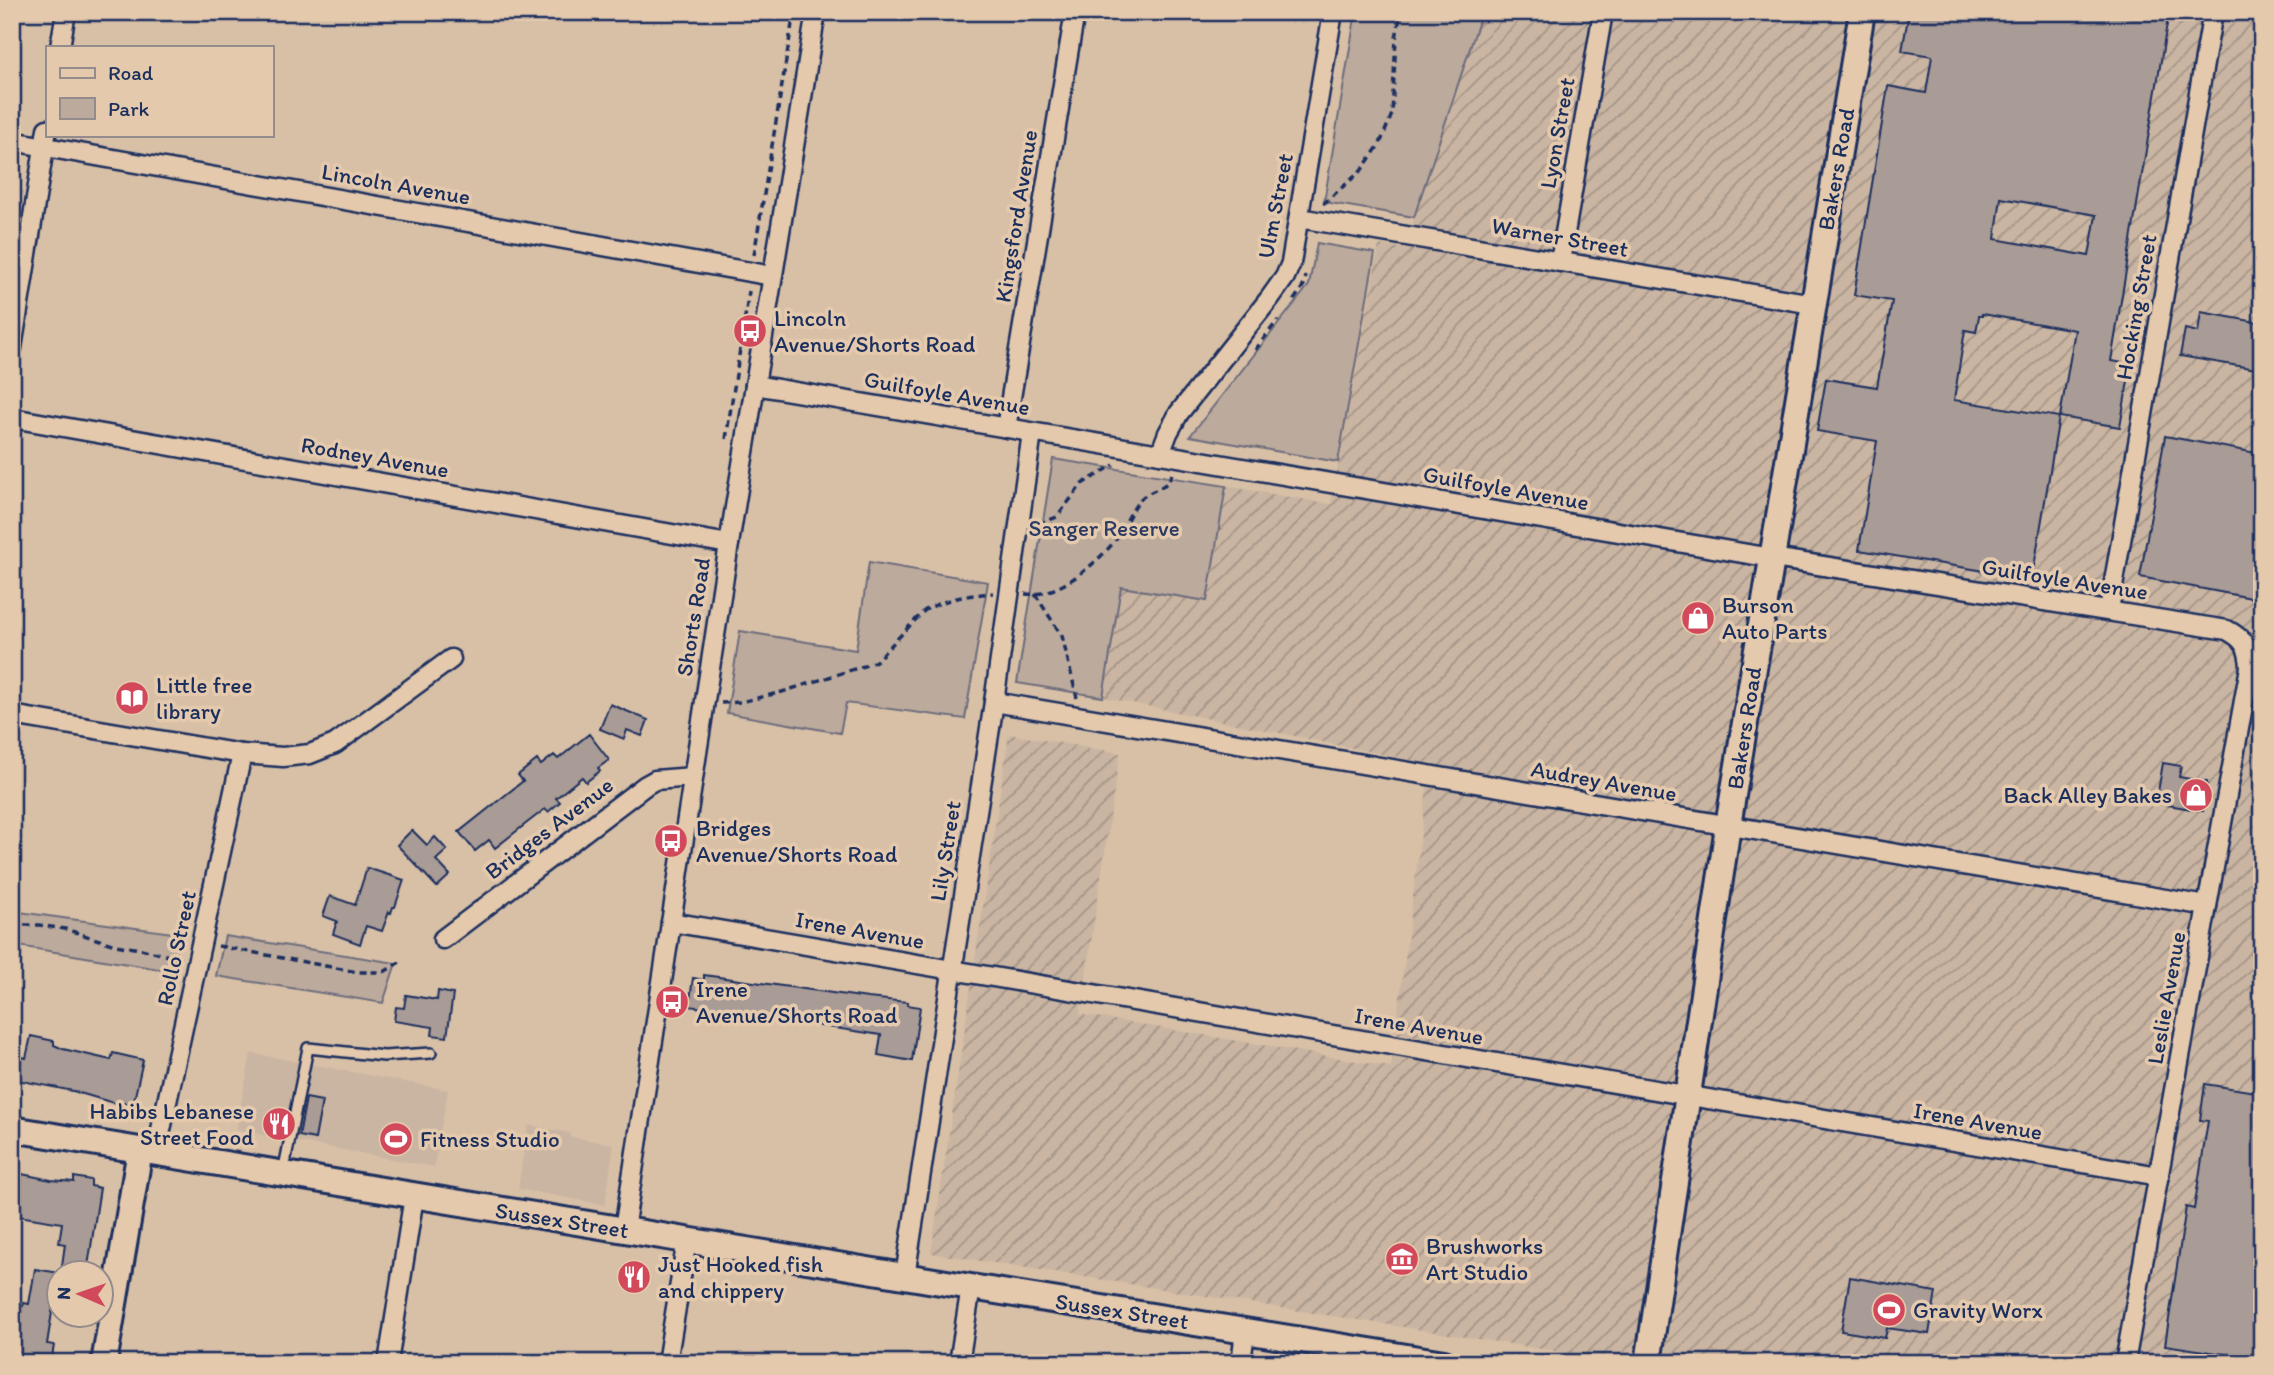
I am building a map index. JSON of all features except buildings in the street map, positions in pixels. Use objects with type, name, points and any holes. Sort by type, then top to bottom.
[{"type":"street","points":[[60,46],[66,12]]},
{"type":"street","name":"Shorts Road","points":[[624,1230],[754,385],[816,12]]},
{"type":"street","name":"Kingsford Avenue","points":[[1006,428],[1074,12]]},
{"type":"street","name":"Ulm Street","points":[[1160,454],[1180,413],[1285,277],[1291,263],[1333,12]]},
{"type":"street","name":"Lyon Street","points":[[1560,262],[1603,12]]},
{"type":"street","name":"Bakers Road","points":[[1648,1363],[1728,826],[1862,12]]},
{"type":"street","name":"Hocking Street","points":[[2109,610],[2213,12]]},
{"type":"street","points":[[12,348],[46,138]]},
{"type":"street","name":"Lincoln Avenue","points":[[12,141],[46,138],[772,276]]},
{"type":"street","name":"Warner Street","points":[[1299,218],[1813,304]]},
{"type":"street","name":"Guilfoyle Avenue","points":[[754,385],[1772,558],[2227,629],[2246,642]]},
{"type":"street","name":"Rodney Avenue","points":[[12,418],[729,544]]},
{"type":"street","name":"Lily Street","points":[[905,1276],[994,702],[1032,433]]},
{"type":"street","name":"Leslie Avenue","points":[[2125,1363],[2250,667],[2246,642]]},
{"type":"street","points":[[12,715],[242,754],[283,757],[321,751],[335,744],[451,659]]},
{"type":"street","name":"Audrey Avenue","points":[[994,702],[2207,906]]},
{"type":"street","name":"Rollo Street","points":[[148,1151],[198,962],[242,754]]},
{"type":"street","name":"Bridges Avenue","points":[[443,939],[646,785],[662,778],[693,777]]},
{"type":"street","name":"Irene Avenue","points":[[671,922],[2159,1176]]},
{"type":"street","name":"Sussex Street","points":[[12,1129],[1444,1363]]},
{"type":"street","points":[[104,1363],[148,1151]]},
{"type":"street","points":[[388,1363],[414,1196]]},
{"type":"street","points":[[667,1363],[687,1240]]},
{"type":"street","points":[[959,1363],[971,1287]]},
{"type":"street","points":[[1241,1363],[1245,1331]]},
{"type":"lane","points":[[284,1173],[308,1048],[384,1056],[431,1053]]},
{"type":"path","points":[[1039,524],[1056,517],[1082,484],[1114,466]]},
{"type":"path","points":[[1035,594],[1062,636],[1079,717]]},
{"type":"path","points":[[12,925],[65,929],[115,945],[198,962]]},
{"type":"path","points":[[202,943],[358,972],[384,972],[400,962]]},
{"type":"shaded area","points":[[1482,12],[2262,12],[2262,1363],[1631,1363],[931,1253],[1009,734],[1120,753],[1080,1014],[1391,1067],[1430,764],[1103,697],[1121,587],[1207,600],[1226,486],[1331,504],[1379,245],[1408,249],[1414,217]]},
{"type":"shaded area","points":[[251,1053],[448,1090],[434,1167],[236,1130]]},
{"type":"shaded area","points":[[528,1125],[570,1133],[570,1137],[614,1144],[605,1205],[518,1189]]},
{"type":"green space","points":[[1356,12],[1482,12],[1414,217],[1324,202]]},
{"type":"green space","points":[[1317,243],[1375,253],[1338,462],[1190,436],[1309,285]]},
{"type":"green space","name":"Sanger Reserve","points":[[1053,459],[1226,486],[1207,601],[1121,587],[1103,697],[1017,683]]},
{"type":"green space","name":"Sanger Reserve","points":[[869,562],[988,582],[965,719],[846,703],[840,733],[727,713],[740,631],[856,650]]},
{"type":"green space","points":[[12,911],[180,934],[171,971],[12,945]]},
{"type":"green space","points":[[225,936],[396,963],[383,1003],[216,976]]},
{"type":"place","name":"Lincoln Avenue/Shorts Road","points":[[750,331]]},
{"type":"place","name":"Burson Auto Parts","points":[[1698,618]]},
{"type":"place","name":"Little free library","points":[[132,698]]},
{"type":"place","name":"Back Alley Bakes","points":[[2196,795]]},
{"type":"place","name":"Bridges Avenue/Shorts Road","points":[[671,841]]},
{"type":"place","name":"Irene Avenue/Shorts Road","points":[[672,1002]]},
{"type":"place","name":"Habibs Lebanese Street Food","points":[[279,1124]]},
{"type":"place","name":"Fitness Studio","points":[[396,1139]]},
{"type":"place","name":"Brushworks Art Studio","points":[[1402,1259]]},
{"type":"place","name":"Just Hooked fish and chippery","points":[[634,1277]]},
{"type":"place","name":"Gravity Worx","points":[[1889,1310]]}]
